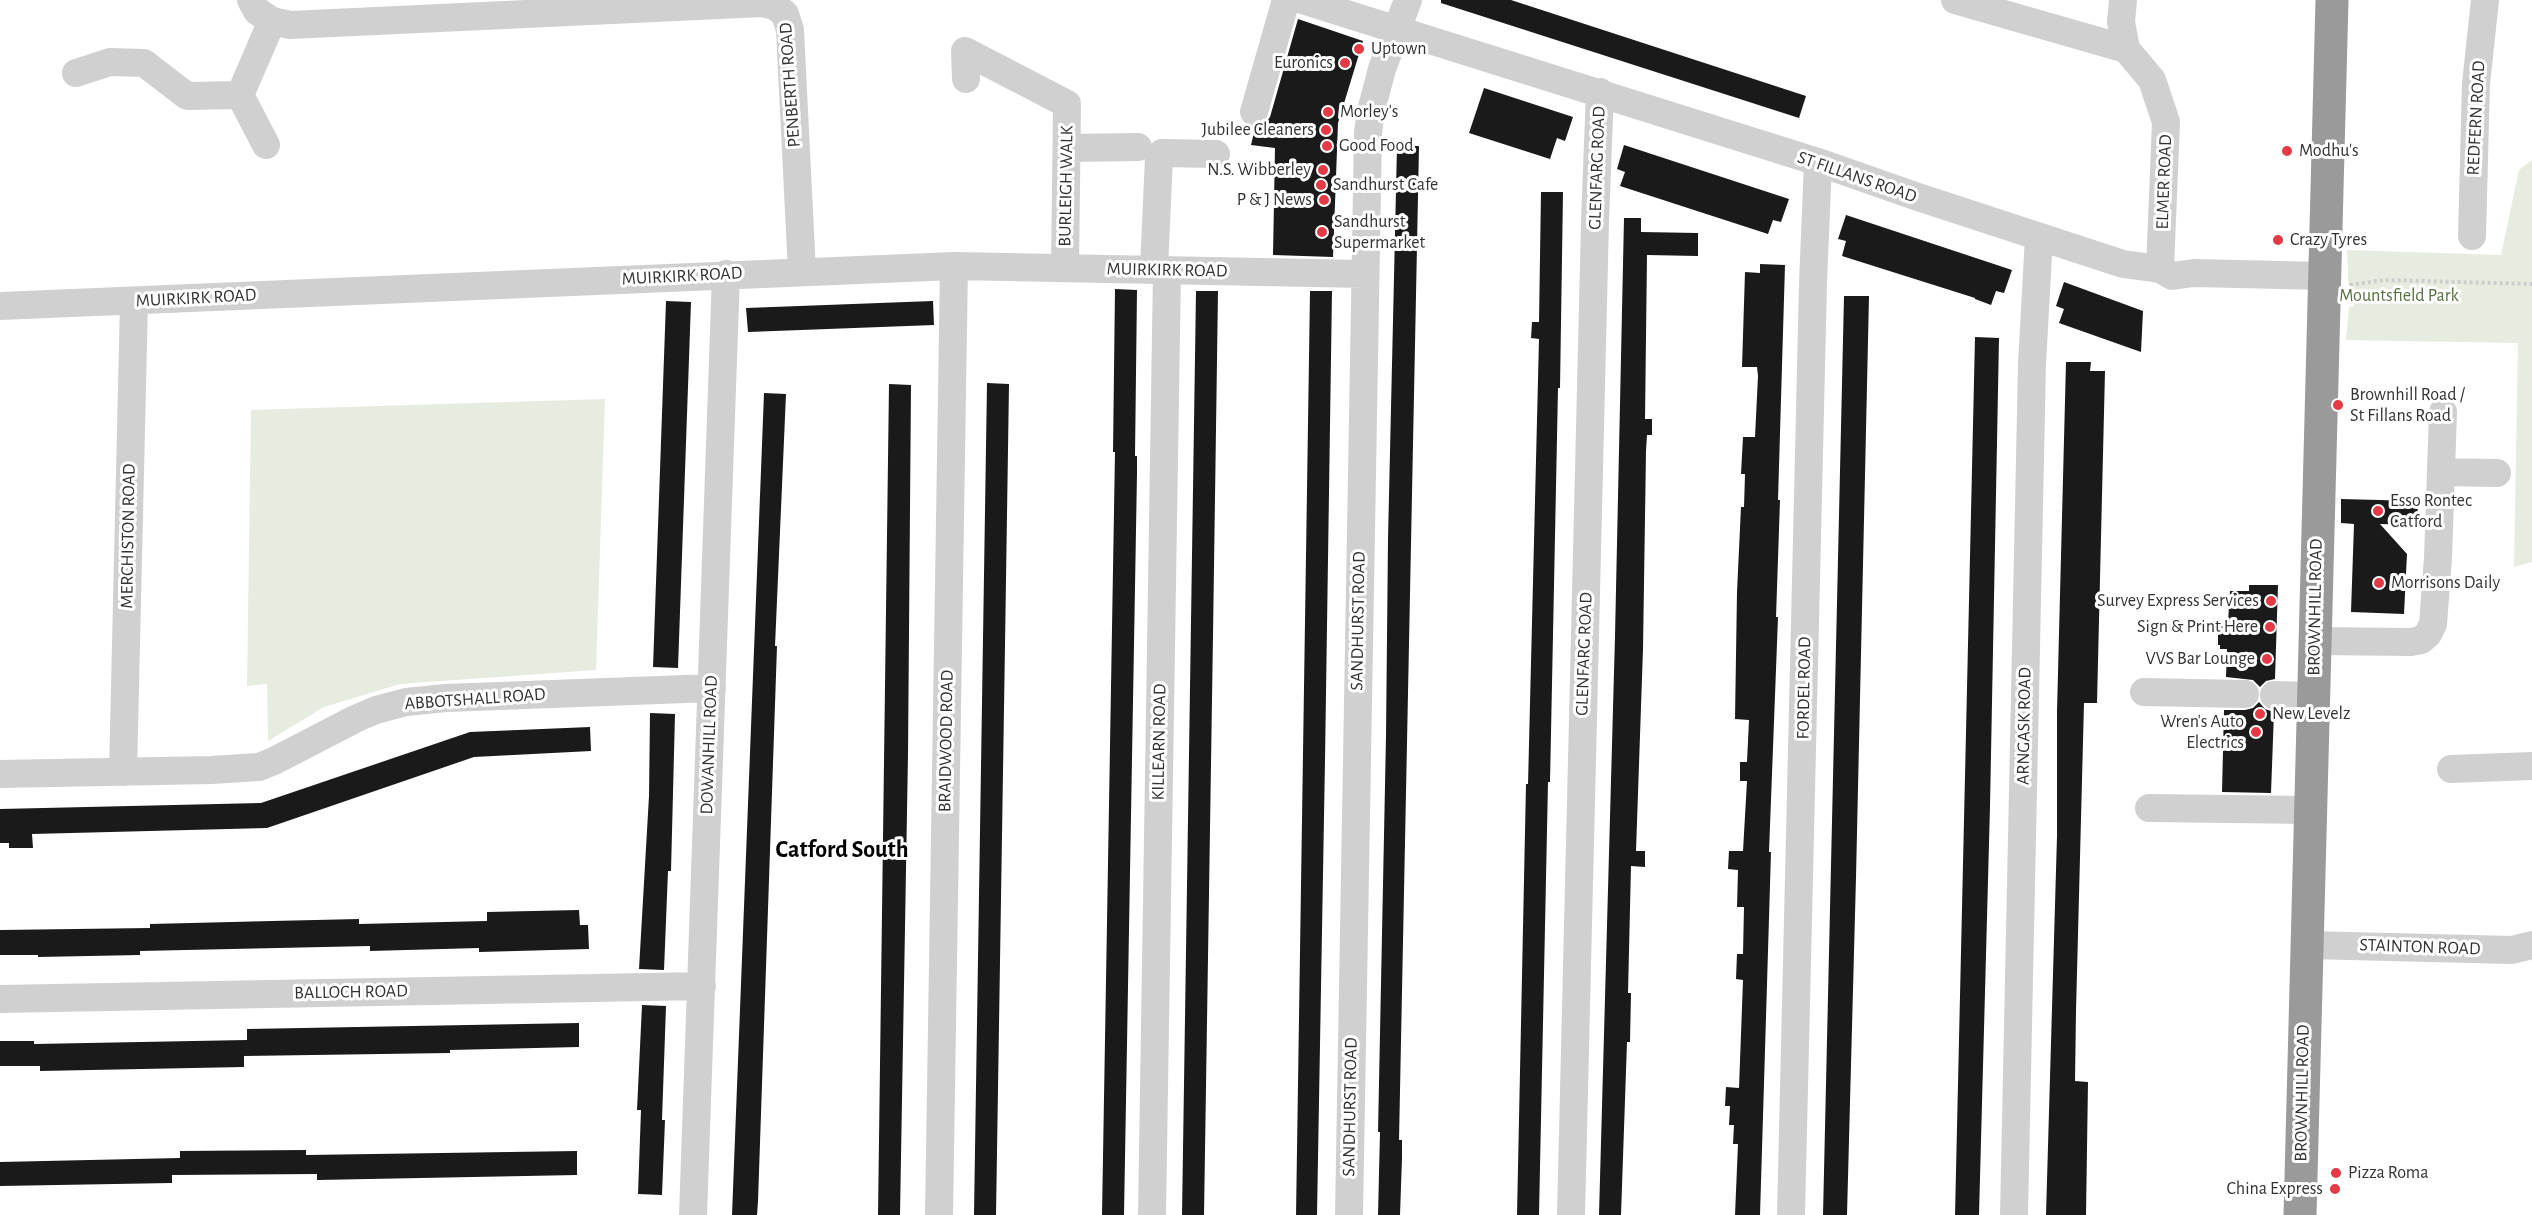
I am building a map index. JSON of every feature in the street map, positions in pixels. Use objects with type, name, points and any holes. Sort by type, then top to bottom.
[{"type":"highway","name":"BROWNHILL ROAD","points":[[2300,1215],[2315,641],[2334,280],[2332,0]]},
{"type":"street","points":[[240,95],[272,21],[257,11],[251,0]]},
{"type":"street","points":[[1254,112],[1286,0]]},
{"type":"street","name":"ST FILLANS ROAD","points":[[1302,0],[1818,162],[2123,264],[2160,269],[2172,276],[2194,273],[2334,280]]},
{"type":"street","name":"SANDHURST ROAD","points":[[1348,1215],[1364,274],[1369,122],[1382,69],[1408,0]]},
{"type":"street","points":[[1955,0],[2126,49],[2121,21],[2123,0]]},
{"type":"street","name":"REDFERN ROAD","points":[[2472,236],[2476,84],[2485,0]]},
{"type":"street","name":"PENBERTH ROAD","points":[[272,21],[290,25],[762,3],[775,6],[785,14],[790,30],[802,272]]},
{"type":"street","name":"ELMER ROAD","points":[[2126,49],[2152,80],[2166,122],[2160,269]]},
{"type":"street","name":"BURLEIGH WALK","points":[[966,79],[965,51],[1067,104],[1065,268]]},
{"type":"street","points":[[76,73],[110,62],[144,63],[187,96],[240,95]]},
{"type":"street","name":"GLENFARG ROAD","points":[[1571,1215],[1600,92]]},
{"type":"street","points":[[240,95],[266,145]]},
{"type":"street","points":[[1067,148],[1138,147]]},
{"type":"street","name":"KILLEARN ROAD","points":[[1152,1215],[1159,157],[1162,153],[1216,154]]},
{"type":"street","name":"FORDEL ROAD","points":[[1791,1215],[1812,283],[1818,162]]},
{"type":"street","name":"ARNGASK ROAD","points":[[2014,1215],[2032,387],[2039,237]]},
{"type":"street","name":"MUIRKIRK ROAD","points":[[0,306],[954,266],[1364,274]]},
{"type":"street","name":"BRAIDWOOD ROAD","points":[[939,1215],[954,266]]},
{"type":"street","name":"DOWANHILL ROAD","points":[[693,1215],[726,274]]},
{"type":"street","name":"MERCHISTON ROAD","points":[[123,772],[134,301]]},
{"type":"street","points":[[2315,641],[2411,642],[2421,640],[2428,633],[2433,624],[2443,412]]},
{"type":"street","points":[[2441,472],[2497,473]]},
{"type":"street","name":"ABBOTSHALL ROAD","points":[[0,774],[259,767],[333,728],[376,710],[406,702],[446,698],[712,688]]},
{"type":"street","points":[[2144,692],[2245,694]]},
{"type":"street","points":[[2274,695],[2313,696]]},
{"type":"street","points":[[2451,768],[2532,766]]},
{"type":"street","points":[[2148,807],[2310,810]]},
{"type":"street","name":"STAINTON ROAD","points":[[2307,945],[2512,950],[2532,945]]},
{"type":"street","name":"BALLOCH ROAD","points":[[0,999],[702,986]]},
{"type":"path","points":[[2334,280],[2532,284]]},
{"type":"green space","name":"Mountsfield Park","points":[[2532,160],[2532,562],[2514,567],[2518,343],[2346,340],[2349,307],[2354,306],[2354,296],[2349,294],[2347,250],[2501,255],[2519,170]]},
{"type":"green space","points":[[605,399],[596,670],[400,684],[324,707],[268,741],[267,684],[247,686],[251,410]]},
{"type":"building","points":[[1441,0],[1511,0],[1806,96],[1799,118],[1441,3]]},
{"type":"building","points":[[1298,19],[1363,41],[1338,123],[1333,257],[1273,255],[1275,148],[1251,145],[1255,128],[1265,124],[1270,117]]},
{"type":"building","points":[[1484,88],[1573,117],[1565,141],[1557,138],[1550,159],[1469,133]]},
{"type":"building","points":[[1624,145],[1789,199],[1781,222],[1773,220],[1768,234],[1620,186],[1625,172],[1617,169]]},
{"type":"building","points":[[1397,146],[1419,146],[1399,1140],[1402,1140],[1402,1158],[1400,1215],[1378,1215],[1388,539]]},
{"type":"building","points":[[1541,192],[1563,192],[1560,388],[1558,388],[1539,1215],[1517,1215],[1526,784],[1528,784],[1539,339],[1531,338],[1532,322],[1539,322]]},
{"type":"building","points":[[1846,215],[2012,270],[2004,293],[1996,291],[1991,305],[1842,256],[1846,241],[1838,239]]},
{"type":"building","points":[[1624,218],[1641,218],[1641,232],[1698,233],[1698,256],[1647,255],[1645,419],[1652,419],[1652,435],[1647,435],[1646,451],[1643,649],[1636,851],[1645,851],[1645,867],[1631,866],[1628,993],[1631,993],[1630,1042],[1627,1042],[1621,1215],[1599,1215],[1615,636]]},
{"type":"building","points":[[1760,264],[1785,265],[1778,500],[1780,500],[1776,617],[1778,617],[1769,852],[1771,852],[1760,1215],[1735,1215],[1738,1144],[1733,1144],[1734,1125],[1729,1125],[1730,1106],[1725,1106],[1726,1087],[1739,1088],[1743,980],[1736,979],[1737,954],[1743,954],[1744,907],[1737,907],[1738,870],[1728,869],[1729,851],[1743,851],[1747,781],[1740,781],[1740,762],[1747,762],[1749,720],[1735,719],[1737,592],[1745,474],[1741,474],[1743,437],[1755,437],[1758,376],[1757,367],[1742,367],[1745,272],[1760,273]]},
{"type":"building","points":[[2064,282],[2143,311],[2141,352],[2059,323],[2064,309],[2056,306]]},
{"type":"building","points":[[1115,289],[1137,290],[1135,456],[1137,456],[1137,473],[1124,1215],[1102,1215],[1115,452],[1113,452]]},
{"type":"building","points":[[1196,291],[1218,291],[1213,635],[1204,1215],[1182,1215]]},
{"type":"building","points":[[1310,291],[1332,291],[1325,760],[1317,1215],[1296,1215]]},
{"type":"building","points":[[1844,296],[1869,296],[1856,877],[1847,1215],[1823,1215]]},
{"type":"building","points":[[666,301],[691,302],[678,668],[653,667]]},
{"type":"building","points":[[933,301],[934,325],[748,332],[746,308]]},
{"type":"building","points":[[1975,337],[1999,338],[1990,806],[1979,1215],[1955,1215]]},
{"type":"building","points":[[2066,362],[2091,362],[2090,371],[2105,371],[2097,703],[2084,703],[2076,1011],[2075,1081],[2088,1082],[2086,1215],[2046,1215],[2057,836],[2057,711]]},
{"type":"building","points":[[987,383],[1009,384],[1005,645],[996,1215],[974,1215]]},
{"type":"building","points":[[889,384],[911,385],[908,754],[900,1215],[878,1215]]},
{"type":"building","points":[[764,393],[786,394],[775,646],[777,646],[758,1201],[757,1215],[732,1215]]},
{"type":"building","points":[[2341,499],[2418,501],[2417,525],[2380,524],[2407,554],[2404,614],[2351,612],[2354,524],[2341,523]]},
{"type":"building","points":[[2249,585],[2278,585],[2275,679],[2266,681],[2260,687],[2253,680],[2226,677],[2227,649],[2220,649],[2218,645],[2218,622],[2228,622],[2230,591],[2249,591]]},
{"type":"building","points":[[2259,702],[2265,709],[2274,712],[2271,793],[2222,792],[2224,710],[2245,710],[2253,708]]},
{"type":"building","points":[[650,713],[675,714],[671,871],[668,871],[664,970],[639,969],[649,796]]},
{"type":"building","points":[[590,727],[591,751],[474,757],[267,828],[32,834],[33,848],[9,848],[9,843],[0,843],[0,809],[261,803],[470,732]]},
{"type":"building","points":[[579,910],[580,925],[588,925],[589,949],[479,952],[479,948],[370,951],[370,946],[140,951],[140,955],[38,957],[38,955],[0,955],[0,930],[150,928],[150,924],[359,919],[359,924],[487,921],[487,912]]},
{"type":"building","points":[[642,1005],[666,1006],[662,1195],[638,1194],[641,1110],[637,1110]]},
{"type":"building","points":[[579,1023],[579,1047],[450,1050],[450,1053],[244,1056],[244,1067],[40,1071],[40,1066],[0,1066],[0,1041],[34,1041],[34,1044],[247,1040],[247,1029]]},
{"type":"building","points":[[306,1150],[306,1155],[577,1151],[577,1175],[317,1180],[317,1174],[172,1175],[172,1183],[0,1186],[0,1162],[180,1158],[180,1151]]},
{"type":"place","name":"Uptown","points":[[1359,49]]},
{"type":"place","name":"Euronics","points":[[1345,63]]},
{"type":"place","name":"Morley's","points":[[1328,112]]},
{"type":"place","name":"Jubilee Cleaners","points":[[1326,130]]},
{"type":"place","name":"Good Food","points":[[1327,146]]},
{"type":"place","name":"Modhu's","points":[[2287,151]]},
{"type":"place","name":"N.S. Wibberley","points":[[1323,170]]},
{"type":"place","name":"Sandhurst Cafe","points":[[1321,185]]},
{"type":"place","name":"P & J News","points":[[1324,200]]},
{"type":"place","name":"Sandhurst Supermarket","points":[[1322,232]]},
{"type":"place","name":"Crazy Tyres","points":[[2278,240]]},
{"type":"place","name":"Brownhill Road / St Fillans Road","points":[[2338,405]]},
{"type":"place","name":"Esso Rontec Catford","points":[[2378,511]]},
{"type":"place","name":"Morrisons Daily","points":[[2379,583]]},
{"type":"place","name":"Survey Express Services","points":[[2271,601]]},
{"type":"place","name":"Sign & Print Here","points":[[2270,627]]},
{"type":"place","name":"VVS Bar Lounge","points":[[2267,659]]},
{"type":"place","name":"New Levelz","points":[[2260,714]]},
{"type":"place","name":"Wren's Auto Electrics","points":[[2256,732]]},
{"type":"place","name":"Pizza Roma","points":[[2336,1173]]},
{"type":"place","name":"China Express","points":[[2335,1189]]},
{"type":"district","name":"Catford South","points":[[842,850]]}]
